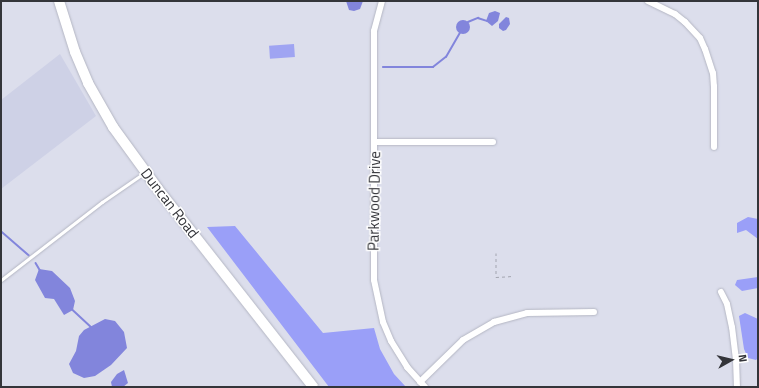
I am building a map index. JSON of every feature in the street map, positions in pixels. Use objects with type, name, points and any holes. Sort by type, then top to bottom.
[{"type":"highway","name":"Duncan Road","points":[[59,1],[75,52],[88,83],[113,128],[145,172],[313,387]]},
{"type":"street","name":"Parkwood Drive","points":[[382,1],[374,31],[374,280],[377,301],[383,322],[395,349],[425,387]]},
{"type":"street","points":[[648,1],[675,14],[685,22],[700,38],[705,49],[713,73],[714,147]]},
{"type":"street","points":[[375,142],[493,142]]},
{"type":"street","points":[[721,292],[727,304],[736,348],[737,387]]},
{"type":"street","points":[[420,382],[463,340],[494,322],[532,313],[594,312]]},
{"type":"lane","points":[[1,280],[102,202],[145,172]]},
{"type":"path","points":[[496,253],[496,277],[514,276]]},
{"type":"shaded area","points":[[346,1],[363,1],[360,9],[354,11],[349,10]]},
{"type":"shaded area","points":[[495,11],[500,13],[498,21],[492,26],[486,21],[489,13]]},
{"type":"shaded area","points":[[506,17],[509,18],[510,24],[506,30],[503,31],[499,28],[499,24]]},
{"type":"shaded area","points":[[460,20],[466,20],[470,24],[470,30],[466,34],[460,34],[456,30],[456,24]]},
{"type":"shaded area","points":[[294,44],[295,57],[270,59],[269,46]]},
{"type":"shaded area","points":[[60,54],[96,116],[1,189],[1,100]]},
{"type":"shaded area","points":[[748,217],[758,219],[758,239],[746,230],[737,233],[737,223]]},
{"type":"shaded area","points":[[235,226],[323,333],[374,328],[380,349],[394,374],[406,387],[329,387],[207,227]]},
{"type":"shaded area","points":[[39,269],[52,271],[70,288],[75,301],[73,310],[64,315],[54,299],[45,298],[35,280]]},
{"type":"shaded area","points":[[758,277],[758,288],[742,291],[735,285],[737,280]]},
{"type":"shaded area","points":[[745,313],[758,319],[758,358],[756,360],[748,358],[744,349],[739,316]]},
{"type":"shaded area","points":[[105,319],[115,321],[124,332],[127,348],[111,365],[95,376],[84,378],[73,373],[69,364],[76,351],[79,336],[84,330]]},
{"type":"shaded area","points":[[124,370],[128,383],[123,387],[112,387],[111,382],[117,374]]},
{"type":"waterway","points":[[468,22],[478,18],[487,21]]},
{"type":"waterway","points":[[383,67],[433,67],[446,57],[460,33]]},
{"type":"waterway","points":[[1,231],[29,255]]},
{"type":"waterway","points":[[36,263],[40,270]]},
{"type":"waterway","points":[[73,310],[92,328]]}]
